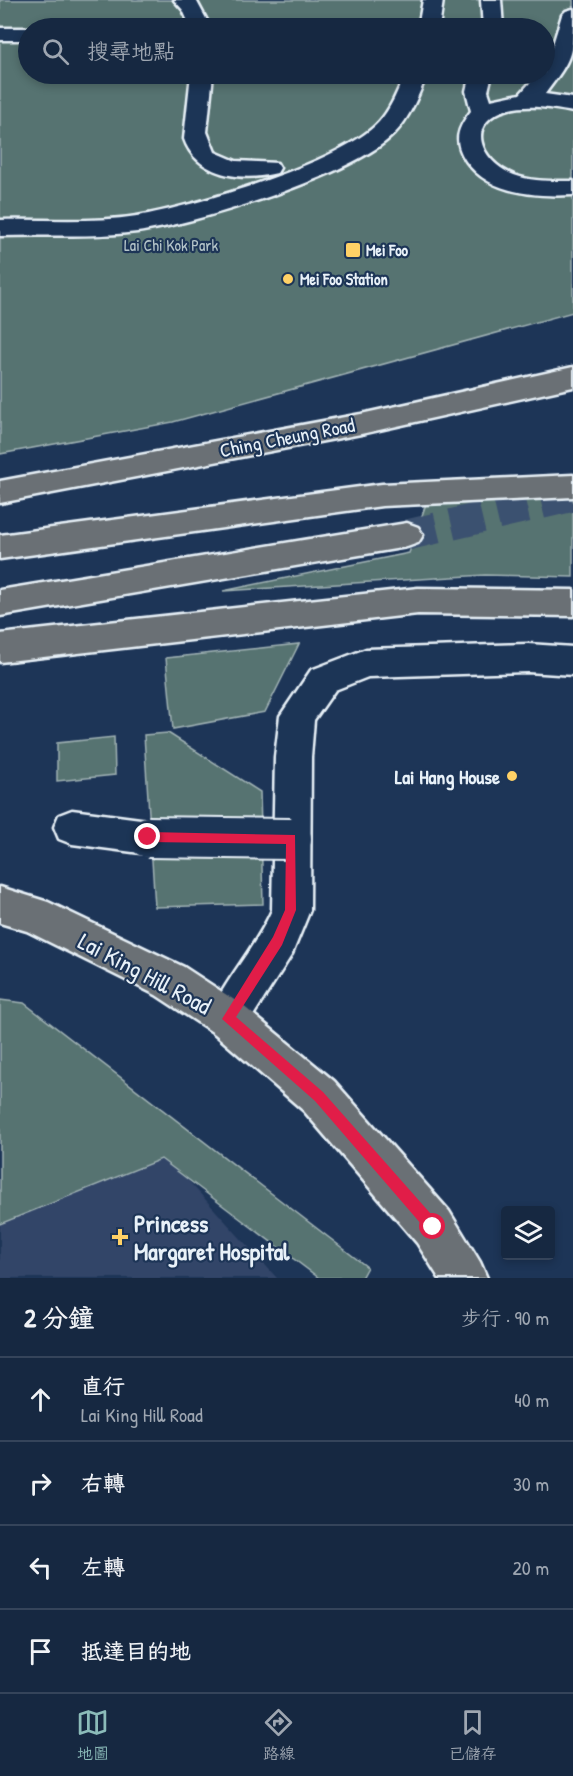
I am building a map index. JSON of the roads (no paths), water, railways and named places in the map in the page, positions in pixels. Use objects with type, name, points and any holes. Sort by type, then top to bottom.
[{"type":"main road","name":"Ching Cheung Road","points":[[0,492],[361,424],[573,377]]},
{"type":"main road","points":[[0,547],[382,495],[573,486]]},
{"type":"main road","points":[[0,603],[407,535]]},
{"type":"main road","points":[[0,648],[418,601],[573,603]]},
{"type":"main road","name":"Lai King Hill Road","points":[[0,905],[34,915],[170,981],[238,1002],[433,1227],[464,1278]]},
{"type":"street","points":[[184,0],[196,18]]},
{"type":"street","points":[[430,18],[433,0]]},
{"type":"street","points":[[492,0],[493,18]]},
{"type":"street","points":[[555,68],[573,15]]},
{"type":"street","points":[[0,34],[18,34]]},
{"type":"street","points":[[201,84],[196,139],[202,152],[217,163],[231,168],[268,168]]},
{"type":"street","points":[[0,228],[136,224],[204,208],[347,155],[386,129],[411,84]]},
{"type":"street","points":[[479,84],[477,91],[483,114]]},
{"type":"street","points":[[528,99],[541,84]]},
{"type":"street","points":[[573,105],[528,99],[503,104],[483,114],[470,127],[468,144],[476,160],[494,175],[520,185],[549,190],[573,188]]},
{"type":"street","points":[[238,1002],[278,941],[291,910],[292,757],[297,716],[323,680],[366,663],[528,658],[573,660]]},
{"type":"street","points":[[72,827],[148,837],[291,839]]},
{"type":"tunnel","points":[[407,535],[573,496]]},
{"type":"place","name":"Mei Foo","points":[[353,250]]},
{"type":"place","name":"Mei Foo Station","points":[[288,279]]},
{"type":"place","name":"Lai Hang House","points":[[512,776]]},
{"type":"place","name":"Princess Margaret Hospital","points":[[120,1237]]},
{"type":"park label","name":"Lai Chi Kok Park","points":[[171,245]]}]
